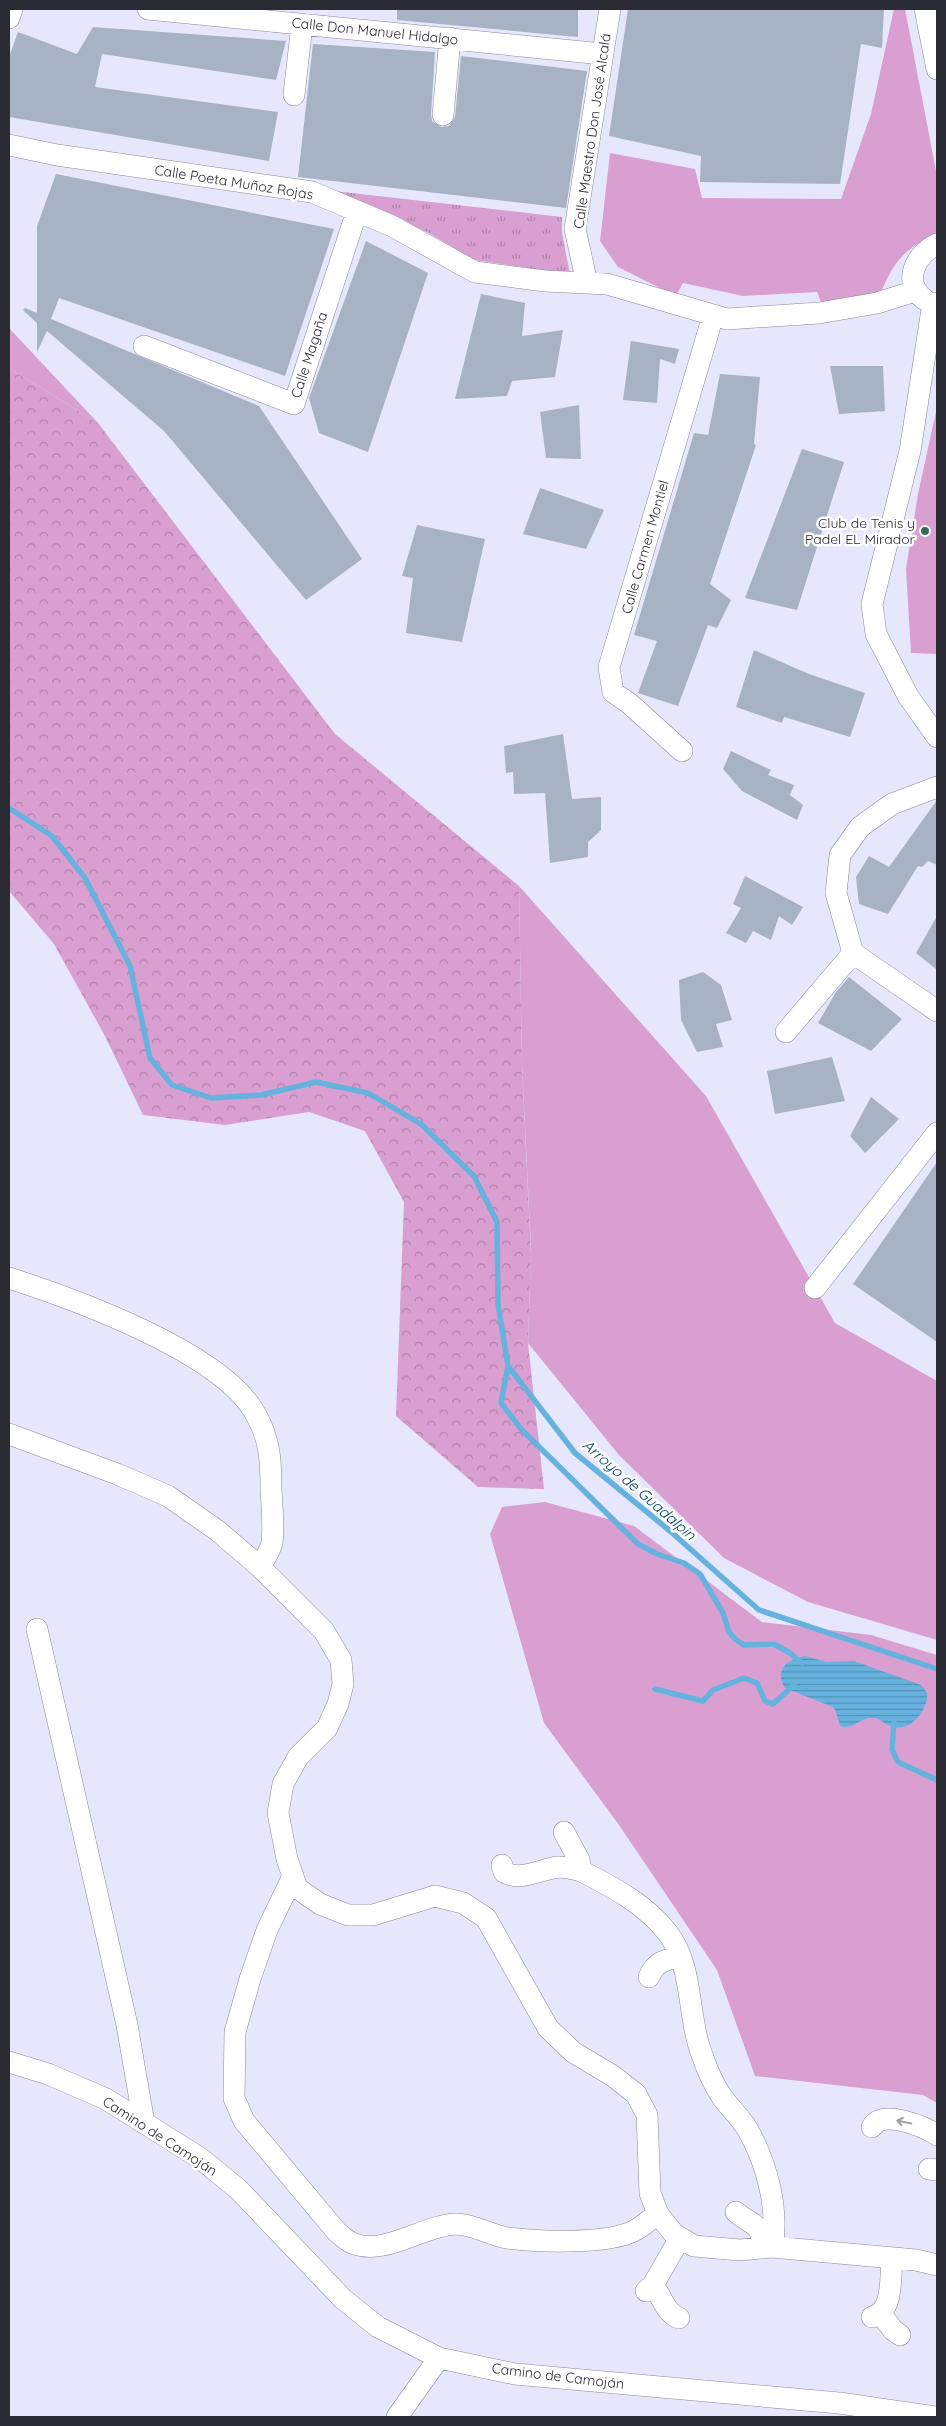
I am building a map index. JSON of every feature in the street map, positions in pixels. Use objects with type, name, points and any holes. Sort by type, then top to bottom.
[{"type":"street","points":[[9,18],[12,9]]},
{"type":"street","name":"Calle Don Manuel Hidalgo","points":[[148,9],[603,54]]},
{"type":"street","name":"Calle Maestro Don José Alcalá","points":[[587,283],[575,229],[610,9]]},
{"type":"street","points":[[925,9],[937,69]]},
{"type":"street","points":[[294,94],[302,24]]},
{"type":"street","points":[[443,115],[450,38]]},
{"type":"street","name":"Calle Poeta Muñoz Rojas","points":[[9,145],[57,155],[312,192],[392,226],[475,272],[546,281],[607,284],[713,316],[739,320],[819,313],[877,303],[915,291]]},
{"type":"street","name":"Calle Magaña","points":[[144,346],[294,404],[357,211]]},
{"type":"street","points":[[937,244],[929,248],[916,263],[912,282],[915,291],[925,300],[935,303],[910,451],[872,604],[876,634],[908,696],[937,737]]},
{"type":"street","name":"Calle Carmen Montiel","points":[[682,751],[630,704],[613,692],[609,667],[713,316]]},
{"type":"street","points":[[937,787],[892,804],[860,827],[840,855],[836,893],[853,953],[937,1011]]},
{"type":"street","points":[[786,1032],[853,953]]},
{"type":"street","points":[[815,1288],[937,1133]]},
{"type":"street","points":[[9,1278],[114,1316],[174,1346],[226,1379],[242,1394],[255,1413],[271,1453],[272,1544],[260,1567]]},
{"type":"street","points":[[9,1434],[117,1474],[168,1496],[218,1531],[260,1567],[324,1631],[340,1660],[343,1684],[338,1704],[327,1728],[298,1757],[283,1784],[278,1813],[287,1859],[297,1888],[320,1904],[348,1915],[373,1915],[435,1896],[463,1903],[486,1918],[548,2028],[573,2052],[613,2076],[636,2094],[647,2115],[650,2193],[658,2214],[674,2234],[694,2246],[740,2250],[767,2247],[937,2264]]},
{"type":"street","points":[[37,1629],[128,2025],[144,2123]]},
{"type":"street","points":[[564,1832],[586,1877]]},
{"type":"street","points":[[502,1865],[506,1873],[518,1876],[557,1867],[570,1868],[586,1877],[615,1888],[652,1915],[669,1934],[680,1956],[690,1994],[693,2024],[708,2070],[721,2096],[748,2129],[766,2173],[775,2227],[767,2247]]},
{"type":"street","points":[[293,1876],[267,1930],[237,2024],[233,2066],[234,2098],[244,2121],[337,2232],[352,2243],[371,2245],[397,2242],[424,2230],[456,2224],[489,2234],[523,2239],[608,2238],[630,2233],[658,2214]]},
{"type":"street","points":[[649,1977],[657,1964],[680,1956]]},
{"type":"street","name":"Camino de Camoján","points":[[9,2062],[48,2074],[106,2099],[200,2158],[238,2189],[343,2299],[378,2327],[438,2358],[515,2374],[839,2403],[935,2417]]},
{"type":"street","points":[[872,2127],[877,2120],[886,2118],[918,2125],[937,2135]]},
{"type":"street","points":[[736,2212],[759,2227],[767,2247]]},
{"type":"street","points":[[679,2318],[670,2313],[660,2294],[650,2288],[680,2238]]},
{"type":"street","points":[[892,2258],[888,2302],[876,2316],[900,2335]]},
{"type":"street","points":[[397,2417],[438,2358]]},
{"type":"green space","points":[[894,9],[905,9],[937,176],[937,236],[917,245],[901,257],[890,273],[881,293],[822,305],[817,292],[743,296],[683,283],[676,296],[618,267],[600,241],[610,153],[695,169],[702,198],[841,199],[871,114]]},
{"type":"green space","points":[[334,191],[562,217],[562,233],[570,274],[474,260],[429,233]]},
{"type":"green space","points":[[9,328],[98,423],[9,368]]},
{"type":"green space","points":[[9,368],[98,423],[335,734],[519,886],[522,1065],[531,1254],[528,1343],[544,1489],[478,1487],[396,1416],[404,1202],[365,1131],[309,1112],[225,1125],[143,1115],[105,1036],[54,944],[9,891]]},
{"type":"green space","name":"Club de Tenis y Padel EL Mirador","points":[[937,407],[937,654],[911,653],[906,569],[918,494]]},
{"type":"green space","points":[[519,886],[706,1096],[835,1323],[937,1381],[937,1640],[808,1602],[724,1558],[619,1455],[528,1343],[531,1249],[522,1065]]},
{"type":"green space","points":[[545,1502],[634,1526],[762,1622],[871,1635],[937,1655],[937,2103],[923,2095],[755,2076],[717,1970],[619,1825],[544,1723],[490,1534],[502,1507]]},
{"type":"water","points":[[805,1656],[827,1662],[854,1661],[921,1685],[926,1693],[926,1703],[917,1718],[903,1727],[891,1726],[872,1718],[865,1719],[848,1727],[840,1726],[833,1707],[785,1688],[782,1682],[781,1676],[784,1666],[799,1657]]},
{"type":"building","points":[[397,9],[578,9],[578,37],[397,20]]},
{"type":"building","points":[[628,9],[884,9],[882,48],[861,44],[840,184],[700,182],[701,156],[609,136]]},
{"type":"building","points":[[93,27],[286,41],[276,80],[102,54],[95,87],[278,112],[269,161],[9,117],[9,57],[18,32],[77,54]]},
{"type":"building","points":[[313,44],[435,52],[431,114],[432,121],[441,127],[449,126],[455,117],[461,56],[587,71],[566,208],[298,177]]},
{"type":"building","points":[[56,174],[334,229],[285,376],[59,298],[51,319],[259,406],[362,559],[306,600],[164,431],[47,331],[37,352],[37,323],[23,310],[25,308],[37,313],[37,226]]},
{"type":"building","points":[[366,241],[428,273],[368,452],[319,433],[309,398]]},
{"type":"building","points":[[481,294],[525,303],[522,336],[563,330],[555,377],[512,381],[507,396],[455,399]]},
{"type":"building","points":[[631,341],[679,349],[675,364],[660,359],[657,403],[623,400]]},
{"type":"building","points":[[830,366],[883,366],[885,411],[839,414]]},
{"type":"building","points":[[720,374],[760,377],[754,444],[756,445],[710,584],[731,600],[717,628],[708,625],[678,706],[638,693],[657,641],[634,635],[694,433],[708,435]]},
{"type":"building","points":[[579,405],[581,459],[546,458],[540,412]]},
{"type":"building","points":[[802,449],[844,462],[797,610],[745,598]]},
{"type":"building","points":[[540,488],[604,510],[586,549],[523,534]]},
{"type":"building","points":[[417,525],[485,539],[462,642],[406,633],[413,578],[402,576]]},
{"type":"building","points":[[754,650],[809,674],[865,693],[850,737],[784,717],[782,723],[736,707]]},
{"type":"building","points":[[563,734],[572,799],[601,797],[601,830],[588,842],[588,857],[550,863],[545,793],[514,794],[513,772],[506,773],[504,746]]},
{"type":"building","points":[[731,751],[771,770],[768,775],[794,785],[790,795],[803,805],[797,820],[742,791],[723,769]]},
{"type":"building","points":[[937,800],[937,865],[928,861],[922,867],[918,866],[888,914],[859,904],[856,877],[869,856],[889,867]]},
{"type":"building","points":[[745,876],[803,907],[792,925],[779,916],[771,940],[753,931],[746,943],[726,933],[741,908],[733,904]]},
{"type":"building","points":[[937,916],[937,970],[916,953]]},
{"type":"building","points":[[703,972],[721,985],[732,1020],[716,1024],[723,1047],[697,1052],[681,1020],[679,980]]},
{"type":"building","points":[[849,977],[902,1019],[871,1051],[818,1023],[836,992]]},
{"type":"building","points":[[832,1057],[845,1101],[775,1114],[767,1071]]},
{"type":"building","points":[[871,1097],[899,1119],[865,1153],[850,1136]]},
{"type":"building","points":[[937,1162],[937,1342],[853,1284]]},
{"type":"waterway","name":"Arroyo de Guadalpin","points":[[9,808],[52,836],[85,878],[130,966],[150,1058],[172,1085],[211,1098],[261,1095],[316,1082],[368,1093],[421,1124],[474,1176],[497,1222],[498,1304],[508,1366],[575,1453],[670,1531],[759,1610],[937,1669]]},
{"type":"waterway","points":[[508,1366],[501,1403],[521,1429],[638,1544],[657,1554],[684,1563],[700,1574],[723,1613],[729,1632],[735,1639],[744,1645],[774,1644],[790,1653],[802,1663]]},
{"type":"waterway","points":[[655,1689],[703,1701],[713,1690],[744,1678],[757,1683],[765,1701],[773,1704],[794,1685]]},
{"type":"waterway","points":[[894,1721],[892,1750],[898,1762],[937,1780]]},
{"type":"place","name":"Club de Tenis y Padel EL Mirador","points":[[925,531]]}]
